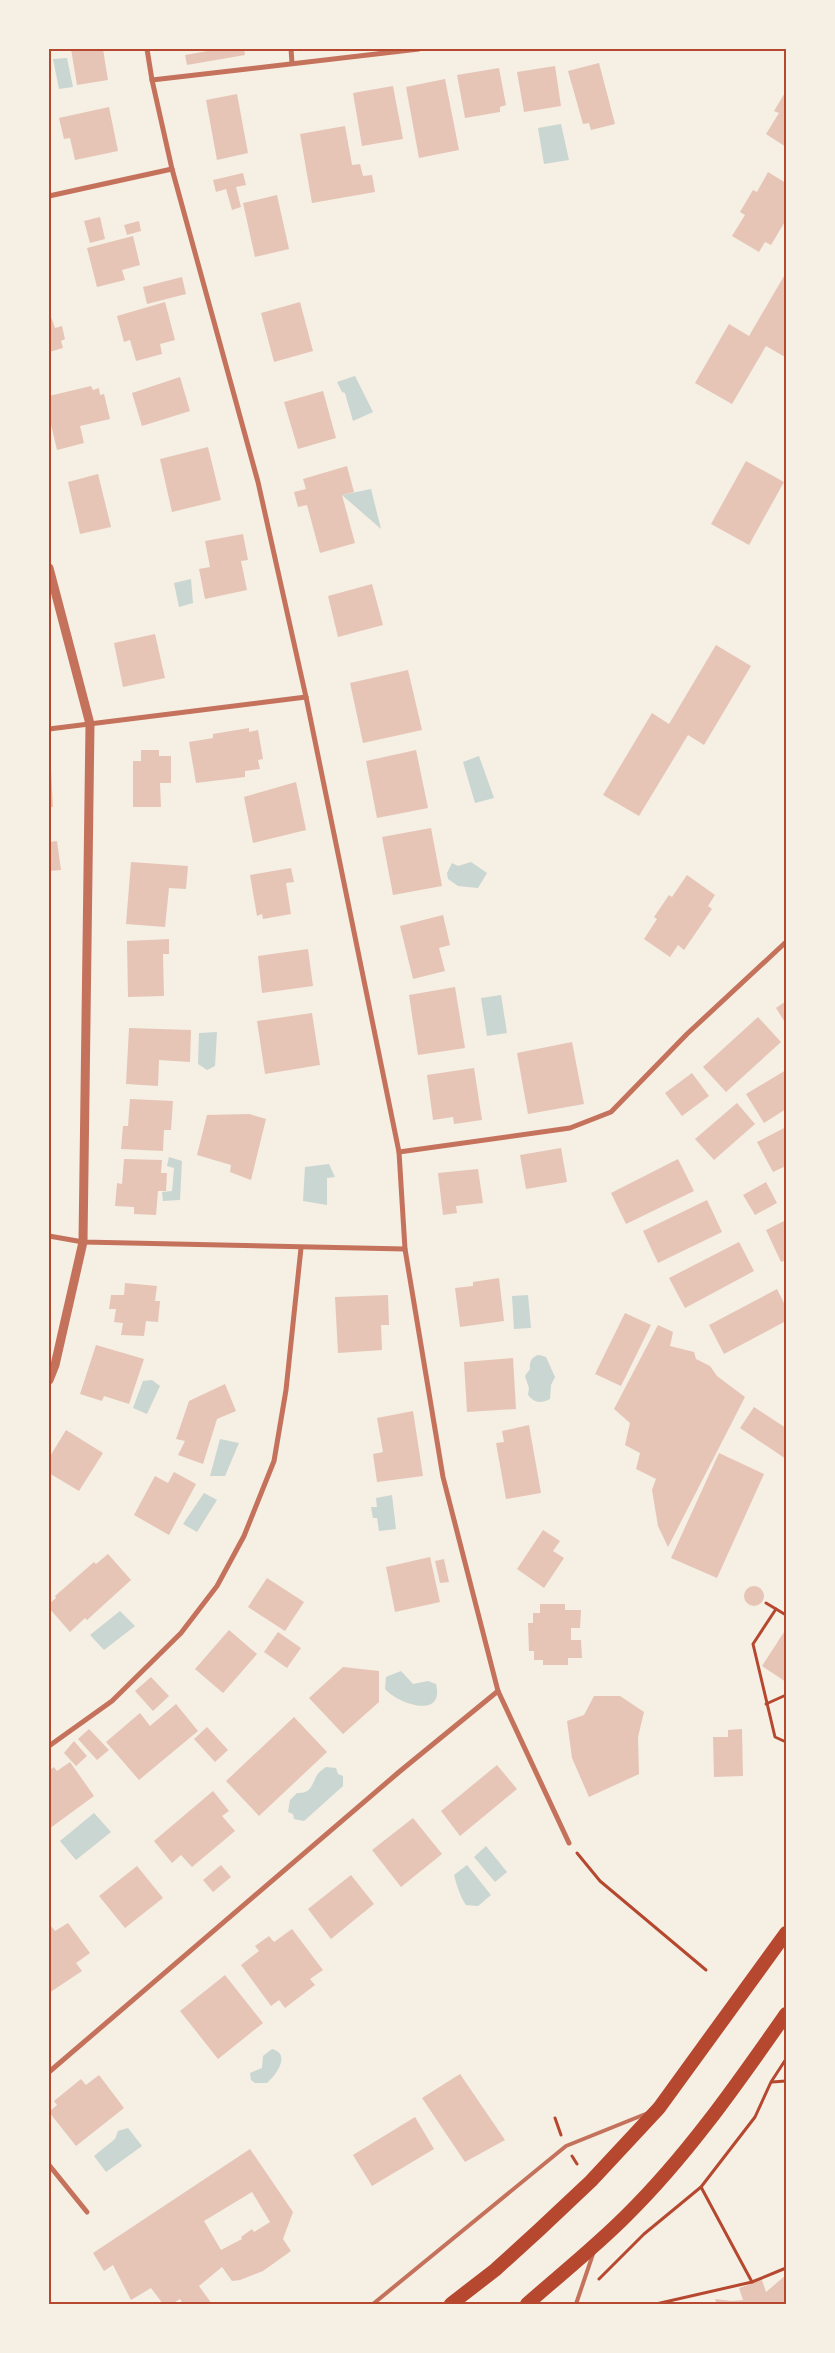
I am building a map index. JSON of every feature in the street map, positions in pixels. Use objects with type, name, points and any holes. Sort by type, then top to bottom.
[{"type":"highway","points":[[451,2304],[495,2270],[591,2181],[659,2108],[786,1933]]},
{"type":"highway","points":[[527,2304],[628,2215],[682,2154],[731,2092],[786,2014]]},
{"type":"street","points":[[147,49],[172,169],[258,482],[306,697],[398,1152],[405,1249],[443,1477],[498,1691],[569,1843]]},
{"type":"street","points":[[291,49],[292,62]]},
{"type":"street","points":[[152,80],[292,62],[418,49]]},
{"type":"street","points":[[49,196],[172,169]]},
{"type":"street","points":[[49,568],[90,724],[83,1242],[55,1365],[49,1380]]},
{"type":"street","points":[[49,729],[306,697]]},
{"type":"street","points":[[398,1152],[570,1128],[611,1112],[687,1034],[786,942]]},
{"type":"street","points":[[49,1236],[83,1242],[405,1249]]},
{"type":"street","points":[[49,1746],[112,1701],[181,1633],[217,1586],[244,1536],[274,1461],[286,1390],[301,1248]]},
{"type":"street","points":[[49,2072],[399,1772],[498,1691]]},
{"type":"street","points":[[49,2165],[87,2212]]},
{"type":"lane","points":[[373,2304],[566,2146],[659,2108]]},
{"type":"lane","points":[[576,2304],[596,2245]]},
{"type":"path","points":[[766,1603],[786,1615]]},
{"type":"path","points":[[776,1609],[753,1644],[775,1737],[786,1742]]},
{"type":"path","points":[[766,1704],[786,1695]]},
{"type":"path","points":[[569,1843],[600,1881],[706,1970]]},
{"type":"path","points":[[607,2271],[644,2234],[700,2187],[755,2117],[771,2082],[786,2059]]},
{"type":"path","points":[[771,2082],[786,2081]]},
{"type":"path","points":[[700,2187],[752,2282]]},
{"type":"path","points":[[656,2304],[752,2282],[786,2268]]},
{"type":"shaded area","points":[[67,58],[73,87],[59,89],[53,59]]},
{"type":"shaded area","points":[[561,124],[569,160],[544,164],[538,128]]},
{"type":"shaded area","points":[[355,376],[373,412],[353,421],[345,393],[342,392],[337,382]]},
{"type":"shaded area","points":[[371,489],[381,529],[342,495]]},
{"type":"shaded area","points":[[191,579],[193,603],[179,607],[174,583]]},
{"type":"shaded area","points":[[479,756],[494,798],[475,803],[463,762]]},
{"type":"shaded area","points":[[471,862],[487,873],[478,888],[458,886],[448,879],[447,873],[452,863],[458,866]]},
{"type":"shaded area","points":[[501,995],[507,1033],[487,1036],[481,998]]},
{"type":"shaded area","points":[[217,1032],[215,1066],[207,1070],[198,1064],[199,1033]]},
{"type":"shaded area","points":[[169,1157],[182,1161],[180,1200],[163,1201],[162,1192],[172,1191],[174,1168],[167,1166]]},
{"type":"shaded area","points":[[329,1164],[335,1177],[327,1178],[327,1205],[303,1201],[305,1167]]},
{"type":"shaded area","points":[[528,1295],[531,1328],[514,1329],[512,1296]]},
{"type":"shaded area","points":[[539,1355],[546,1357],[555,1377],[551,1385],[550,1399],[544,1402],[535,1401],[528,1395],[529,1388],[525,1376],[530,1369],[530,1364],[534,1357]]},
{"type":"shaded area","points":[[152,1380],[160,1386],[147,1414],[133,1408],[143,1381]]},
{"type":"shaded area","points":[[220,1439],[239,1443],[225,1476],[210,1476]]},
{"type":"shaded area","points":[[204,1493],[217,1500],[197,1532],[183,1524]]},
{"type":"shaded area","points":[[392,1495],[396,1529],[379,1531],[377,1518],[373,1518],[371,1507],[377,1507],[376,1498]]},
{"type":"shaded area","points":[[120,1611],[135,1626],[104,1650],[90,1635]]},
{"type":"shaded area","points":[[401,1671],[413,1684],[428,1681],[436,1684],[437,1695],[434,1702],[419,1706],[409,1704],[391,1695],[385,1689],[386,1677]]},
{"type":"shaded area","points":[[326,1767],[336,1768],[338,1774],[343,1776],[343,1786],[304,1821],[294,1819],[293,1814],[288,1812],[290,1800],[297,1793],[306,1792],[312,1786],[318,1774]]},
{"type":"shaded area","points":[[94,1813],[111,1832],[76,1860],[60,1841]]},
{"type":"shaded area","points":[[486,1846],[507,1872],[495,1882],[474,1857]]},
{"type":"shaded area","points":[[467,1865],[491,1895],[478,1906],[466,1905],[454,1875]]},
{"type":"shaded area","points":[[272,2049],[281,2055],[278,2070],[267,2083],[255,2083],[251,2080],[250,2073],[262,2068],[263,2056]]},
{"type":"shaded area","points":[[128,2128],[142,2146],[106,2172],[94,2156],[115,2139],[118,2131]]},
{"type":"building","points":[[71,49],[103,49],[108,80],[77,85]]},
{"type":"building","points":[[219,49],[244,49],[245,55],[187,65],[185,55]]},
{"type":"building","points":[[599,63],[615,124],[591,130],[589,123],[583,124],[568,71]]},
{"type":"building","points":[[555,66],[561,106],[524,112],[517,72]]},
{"type":"building","points":[[499,68],[506,105],[500,107],[500,112],[465,118],[457,75]]},
{"type":"building","points":[[445,79],[459,150],[419,158],[406,87]]},
{"type":"building","points":[[393,86],[403,139],[362,146],[353,93]]},
{"type":"building","points":[[786,91],[786,147],[766,134],[779,113],[774,111]]},
{"type":"building","points":[[237,94],[248,153],[217,160],[206,100]]},
{"type":"building","points":[[109,107],[118,151],[75,160],[70,138],[64,139],[59,118]]},
{"type":"building","points":[[345,126],[352,165],[360,164],[363,176],[372,175],[375,192],[312,203],[300,134]]},
{"type":"building","points":[[768,172],[786,183],[786,220],[771,245],[765,242],[759,252],[732,236],[745,215],[740,212],[753,190],[757,192]]},
{"type":"building","points":[[243,173],[246,185],[236,187],[241,207],[232,210],[226,189],[216,192],[213,180]]},
{"type":"building","points":[[277,195],[289,249],[255,257],[243,203]]},
{"type":"building","points":[[100,217],[105,239],[90,243],[84,221]]},
{"type":"building","points":[[139,221],[141,231],[127,235],[124,225]]},
{"type":"building","points":[[133,236],[140,265],[122,270],[125,280],[97,287],[87,248]]},
{"type":"building","points":[[784,276],[786,277],[785,357],[766,346],[732,404],[695,383],[729,324],[749,336]]},
{"type":"building","points":[[182,277],[186,294],[147,304],[143,287]]},
{"type":"building","points":[[165,302],[175,340],[160,344],[162,354],[136,361],[130,340],[124,342],[117,316]]},
{"type":"building","points":[[300,302],[313,351],[274,362],[261,313]]},
{"type":"building","points":[[49,317],[51,317],[55,328],[62,326],[65,339],[61,341],[63,348],[49,352]]},
{"type":"building","points":[[180,377],[190,411],[142,426],[132,393]]},
{"type":"building","points":[[91,386],[93,390],[99,388],[100,395],[104,394],[110,419],[80,426],[84,443],[57,450],[49,416],[49,396]]},
{"type":"building","points":[[323,391],[336,438],[298,449],[284,402]]},
{"type":"building","points":[[208,447],[221,500],[172,512],[160,459]]},
{"type":"building","points":[[746,461],[784,482],[749,545],[711,524]]},
{"type":"building","points":[[347,466],[354,492],[342,495],[355,543],[320,553],[307,505],[298,507],[294,492],[306,489],[303,479]]},
{"type":"building","points":[[98,474],[111,527],[80,534],[68,482]]},
{"type":"building","points":[[243,534],[248,560],[241,561],[247,590],[205,599],[199,569],[210,567],[205,541]]},
{"type":"building","points":[[372,584],[383,625],[338,637],[328,596]]},
{"type":"building","points":[[155,634],[165,678],[123,687],[114,643]]},
{"type":"building","points":[[716,645],[751,666],[704,745],[688,735],[639,816],[603,795],[652,713],[669,724]]},
{"type":"building","points":[[408,670],[422,730],[363,743],[350,683]]},
{"type":"building","points":[[249,728],[249,732],[258,730],[263,759],[258,760],[260,769],[245,771],[245,777],[196,783],[189,742],[213,738],[213,734]]},
{"type":"building","points":[[141,750],[159,750],[159,756],[171,756],[171,783],[160,783],[161,807],[133,807],[133,761],[141,761]]},
{"type":"building","points":[[416,750],[428,808],[377,818],[366,761]]},
{"type":"building","points":[[49,770],[51,770],[53,807],[49,807]]},
{"type":"building","points":[[296,782],[306,830],[253,843],[244,797]]},
{"type":"building","points":[[431,828],[442,886],[393,895],[382,837]]},
{"type":"building","points":[[57,841],[61,870],[49,871],[49,842]]},
{"type":"building","points":[[131,862],[188,866],[186,889],[169,888],[165,927],[126,924]]},
{"type":"building","points":[[291,868],[294,882],[286,883],[291,914],[263,919],[262,914],[257,916],[250,875]]},
{"type":"building","points":[[687,875],[715,895],[708,906],[712,909],[684,950],[678,945],[670,957],[644,939],[657,919],[654,917],[669,895],[672,897]]},
{"type":"building","points":[[443,915],[450,945],[439,948],[445,971],[413,979],[400,926]]},
{"type":"building","points":[[169,939],[169,954],[163,954],[164,996],[128,997],[127,941]]},
{"type":"building","points":[[308,949],[313,986],[262,993],[258,956]]},
{"type":"building","points":[[455,987],[465,1048],[418,1055],[409,995]]},
{"type":"building","points":[[786,1001],[786,1024],[776,1008]]},
{"type":"building","points":[[312,1013],[320,1065],[265,1074],[257,1021]]},
{"type":"building","points":[[758,1017],[781,1042],[726,1092],[703,1067]]},
{"type":"building","points":[[129,1028],[191,1030],[190,1062],[159,1060],[158,1086],[126,1084]]},
{"type":"building","points":[[572,1042],[584,1104],[528,1114],[517,1053]]},
{"type":"building","points":[[474,1068],[482,1120],[454,1124],[453,1117],[433,1120],[427,1075]]},
{"type":"building","points":[[786,1070],[786,1109],[764,1123],[746,1094]]},
{"type":"building","points":[[692,1073],[709,1096],[682,1116],[665,1093]]},
{"type":"building","points":[[130,1099],[173,1101],[171,1130],[164,1130],[163,1151],[121,1149],[123,1126],[128,1126]]},
{"type":"building","points":[[737,1103],[755,1124],[714,1160],[695,1139]]},
{"type":"building","points":[[249,1114],[266,1119],[251,1180],[230,1172],[231,1165],[197,1155],[207,1115]]},
{"type":"building","points":[[786,1127],[786,1166],[773,1172],[757,1142]]},
{"type":"building","points":[[561,1148],[567,1182],[526,1189],[520,1155]]},
{"type":"building","points":[[124,1159],[162,1160],[161,1173],[167,1173],[166,1191],[158,1191],[156,1215],[134,1214],[134,1207],[115,1206],[117,1183],[122,1184]]},
{"type":"building","points":[[678,1159],[694,1191],[626,1224],[611,1193]]},
{"type":"building","points":[[478,1169],[483,1203],[456,1206],[457,1213],[443,1215],[438,1173]]},
{"type":"building","points":[[766,1182],[777,1203],[755,1215],[743,1195]]},
{"type":"building","points":[[707,1200],[722,1232],[658,1263],[643,1231]]},
{"type":"building","points":[[786,1220],[786,1260],[781,1262],[766,1230]]},
{"type":"building","points":[[739,1242],[754,1271],[685,1308],[669,1278]]},
{"type":"building","points":[[499,1278],[504,1321],[460,1327],[455,1288],[473,1286],[473,1282]]},
{"type":"building","points":[[125,1283],[157,1286],[155,1301],[160,1301],[158,1322],[146,1321],[144,1336],[121,1335],[123,1323],[114,1322],[116,1309],[109,1309],[111,1295],[124,1295]]},
{"type":"building","points":[[777,1289],[786,1307],[786,1321],[724,1354],[709,1325]]},
{"type":"building","points":[[388,1295],[389,1325],[381,1325],[382,1350],[338,1353],[335,1297]]},
{"type":"building","points":[[625,1313],[651,1325],[621,1386],[595,1374]]},
{"type":"building","points":[[658,1325],[673,1332],[670,1346],[694,1352],[696,1359],[710,1366],[717,1376],[745,1397],[668,1547],[658,1526],[652,1490],[656,1479],[636,1469],[640,1453],[625,1445],[630,1423],[614,1409]]},
{"type":"building","points":[[96,1345],[144,1359],[129,1404],[104,1396],[102,1401],[80,1394]]},
{"type":"building","points":[[513,1358],[516,1409],[467,1412],[464,1362]]},
{"type":"building","points":[[225,1384],[236,1411],[217,1419],[203,1464],[178,1455],[185,1441],[176,1439],[189,1401]]},
{"type":"building","points":[[754,1407],[786,1428],[786,1459],[740,1428]]},
{"type":"building","points":[[413,1411],[423,1476],[377,1482],[373,1454],[383,1452],[377,1418]]},
{"type":"building","points":[[529,1425],[541,1493],[506,1499],[496,1443],[504,1442],[502,1431]]},
{"type":"building","points":[[66,1430],[103,1453],[79,1491],[49,1473],[49,1458]]},
{"type":"building","points":[[719,1453],[764,1474],[717,1578],[671,1558]]},
{"type":"building","points":[[174,1472],[196,1484],[169,1535],[134,1515],[155,1476],[168,1483]]},
{"type":"building","points":[[543,1530],[560,1541],[553,1551],[564,1558],[544,1588],[517,1569]]},
{"type":"building","points":[[108,1554],[131,1580],[87,1620],[85,1618],[70,1632],[49,1608],[49,1604],[56,1598],[55,1596],[94,1562],[96,1564]]},
{"type":"building","points":[[430,1557],[440,1602],[395,1612],[386,1567]]},
{"type":"building","points":[[444,1559],[449,1582],[440,1583],[435,1561]]},
{"type":"building","points":[[267,1578],[304,1602],[285,1631],[248,1607]]},
{"type":"building","points":[[754,1586],[761,1589],[764,1596],[761,1603],[754,1606],[747,1603],[744,1596],[747,1589]]},
{"type":"building","points":[[540,1604],[565,1604],[565,1610],[581,1610],[580,1628],[571,1628],[571,1640],[581,1640],[582,1658],[568,1658],[568,1665],[543,1665],[543,1660],[534,1660],[534,1651],[529,1651],[528,1623],[533,1623],[533,1613],[540,1613]]},
{"type":"building","points":[[786,1629],[786,1682],[762,1666]]},
{"type":"building","points":[[229,1630],[257,1654],[223,1693],[195,1669]]},
{"type":"building","points":[[278,1632],[301,1648],[287,1668],[264,1652]]},
{"type":"building","points":[[343,1667],[379,1671],[379,1702],[343,1734],[309,1698]]},
{"type":"building","points":[[151,1677],[169,1696],[153,1711],[135,1691]]},
{"type":"building","points":[[594,1696],[620,1696],[644,1712],[638,1737],[639,1774],[589,1797],[572,1758],[567,1721],[584,1715]]},
{"type":"building","points":[[176,1704],[198,1731],[139,1780],[106,1742],[140,1713],[150,1726]]},
{"type":"building","points":[[294,1717],[327,1752],[259,1816],[226,1781]]},
{"type":"building","points":[[207,1727],[228,1750],[215,1762],[194,1739]]},
{"type":"building","points":[[89,1729],[109,1750],[97,1760],[78,1739]]},
{"type":"building","points":[[742,1729],[743,1776],[714,1777],[713,1737],[728,1737],[728,1730]]},
{"type":"building","points":[[74,1741],[87,1756],[76,1766],[64,1753]]},
{"type":"building","points":[[70,1762],[94,1796],[49,1829],[49,1771],[54,1767],[57,1771]]},
{"type":"building","points":[[497,1765],[517,1789],[460,1836],[441,1811]]},
{"type":"building","points":[[213,1791],[229,1811],[222,1816],[235,1831],[192,1867],[181,1855],[172,1863],[154,1841]]},
{"type":"building","points":[[413,1818],[442,1854],[401,1887],[372,1850]]},
{"type":"building","points":[[221,1865],[231,1877],[213,1892],[203,1880]]},
{"type":"building","points":[[137,1866],[163,1898],[125,1928],[99,1896]]},
{"type":"building","points":[[351,1875],[374,1904],[331,1939],[308,1909]]},
{"type":"building","points":[[68,1923],[90,1953],[76,1963],[82,1971],[49,1993],[49,1928],[51,1926],[55,1931]]},
{"type":"building","points":[[292,1929],[323,1970],[310,1979],[315,1985],[285,2008],[279,2000],[271,2006],[241,1965],[259,1951],[255,1946],[269,1936],[274,1942]]},
{"type":"building","points":[[225,1975],[263,2023],[218,2059],[180,2011]]},
{"type":"building","points":[[460,2074],[505,2140],[465,2162],[422,2098]]},
{"type":"building","points":[[99,2075],[124,2108],[76,2146],[49,2112],[57,2105],[54,2101],[81,2079],[86,2085]]},
{"type":"building","points":[[415,2117],[434,2149],[372,2186],[353,2155]]},
{"type":"building","points":[[250,2149],[293,2212],[283,2239],[291,2251],[263,2271],[240,2280],[232,2281],[222,2267],[199,2286],[212,2304],[183,2304],[180,2299],[172,2304],[163,2304],[151,2288],[131,2300],[113,2265],[104,2271],[93,2253]],"holes":[[[252,2192],[270,2222],[254,2232],[252,2229],[241,2237],[242,2239],[221,2250],[204,2221]]]},
{"type":"building","points":[[786,2275],[786,2304],[717,2304],[715,2299],[743,2300],[739,2288],[762,2280],[766,2292]]}]
